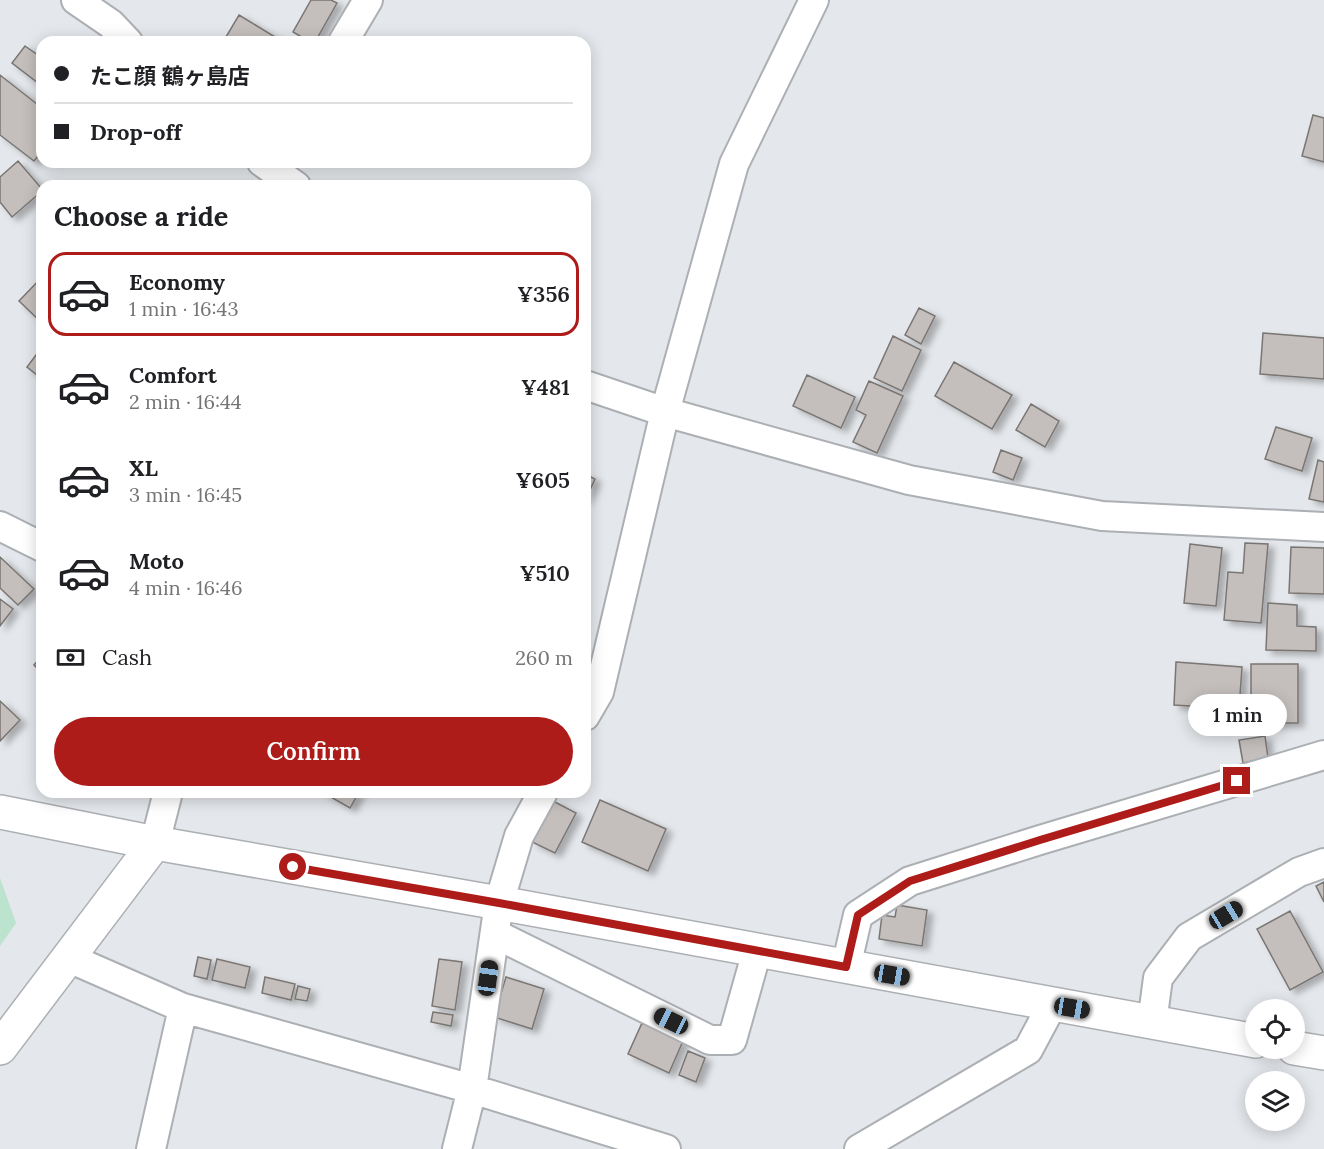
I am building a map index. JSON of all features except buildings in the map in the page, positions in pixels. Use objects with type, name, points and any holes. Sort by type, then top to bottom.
[{"type":"street","points":[[76,0],[111,24],[123,36]]},
{"type":"street","points":[[347,36],[368,0]]},
{"type":"street","points":[[591,705],[598,692],[665,412],[734,164],[813,0]]},
{"type":"street","points":[[266,169],[285,180]]},
{"type":"street","points":[[591,387],[665,412],[909,480],[1102,516],[1324,527]]},
{"type":"street","points":[[0,526],[36,544]]},
{"type":"street","points":[[846,967],[858,915],[910,881],[1324,755]]},
{"type":"street","points":[[0,1048],[155,843],[166,798]]},
{"type":"street","points":[[457,1149],[472,1089],[497,919],[519,836],[540,798]]},
{"type":"street","points":[[0,812],[155,843],[497,919],[757,951],[1245,1039]]},
{"type":"street","points":[[1152,1023],[1158,978],[1190,936],[1299,872],[1324,863]]},
{"type":"street","points":[[497,919],[710,1040],[732,1040],[757,951]]},
{"type":"street","points":[[69,957],[183,1008],[472,1089],[666,1149]]},
{"type":"street","points":[[859,1149],[1028,1050],[1052,1005]]},
{"type":"street","points":[[151,1149],[183,1008]]},
{"type":"street","points":[[1305,1050],[1324,1053]]},
{"type":"green space","points":[[0,878],[16,923],[0,946]]},
{"type":"route","points":[[293,867],[846,967],[858,915],[910,881],[1237,781]]}]
